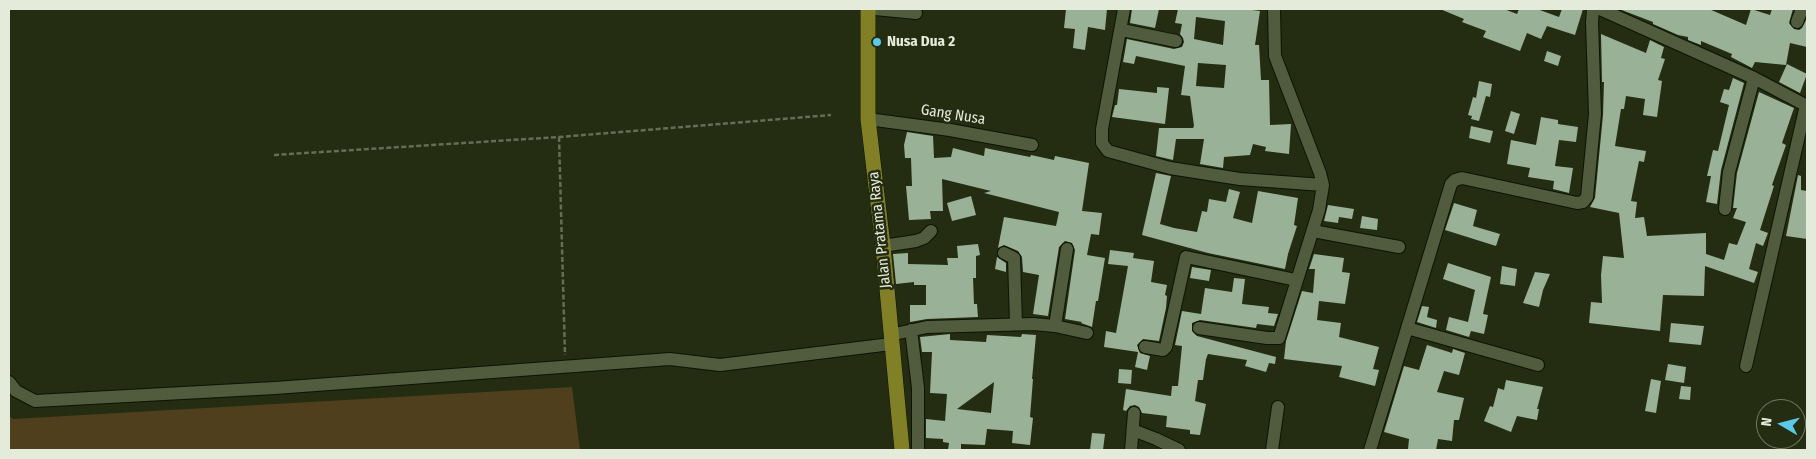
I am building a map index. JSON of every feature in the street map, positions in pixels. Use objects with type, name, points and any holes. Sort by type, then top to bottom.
[{"type":"main road","name":"Jalan Pratama Raya","points":[[868,9],[868,119],[883,246],[902,450]]},
{"type":"street","points":[[875,9],[916,13]]},
{"type":"street","points":[[1124,9],[1122,30],[1102,129],[1102,142],[1108,150],[1170,168],[1240,179],[1323,185]]},
{"type":"street","points":[[1199,328],[1278,339],[1281,336],[1296,280],[1313,231],[1323,185],[1275,56],[1274,9]]},
{"type":"street","points":[[1370,450],[1451,184],[1455,180],[1462,178],[1577,203],[1583,202],[1587,197],[1595,114],[1593,9]]},
{"type":"street","points":[[1600,9],[1754,78],[1807,106],[1746,366]]},
{"type":"street","points":[[1797,22],[1802,9]]},
{"type":"street","points":[[1122,30],[1176,42]]},
{"type":"street","points":[[1725,209],[1729,172],[1754,78]]},
{"type":"street","name":"Gang Nusa","points":[[868,119],[950,130],[1032,145]]},
{"type":"street","points":[[883,246],[916,241],[924,238],[931,231]]},
{"type":"street","points":[[1313,231],[1398,247]]},
{"type":"street","points":[[1055,326],[1067,249]]},
{"type":"street","points":[[1004,253],[1014,258],[1016,324]]},
{"type":"street","points":[[1145,347],[1163,350],[1166,347],[1186,257],[1296,280]]},
{"type":"street","points":[[9,382],[16,391],[36,400],[275,388],[670,359],[720,365],[891,340],[911,330],[926,327],[1033,324],[1055,326],[1087,333]]},
{"type":"street","points":[[1406,328],[1538,365]]},
{"type":"street","points":[[911,330],[918,388],[918,450]]},
{"type":"street","points":[[1272,450],[1278,407]]},
{"type":"street","points":[[1131,450],[1134,412]]},
{"type":"street","points":[[1133,430],[1179,450]]},
{"type":"path","points":[[274,155],[559,137],[831,115]]},
{"type":"path","points":[[559,137],[566,366]]},
{"type":"shaded area","points":[[572,387],[580,450],[9,450],[9,416],[13,419]]},
{"type":"building","points":[[1066,9],[1107,9],[1105,30],[1088,27],[1085,50],[1073,48],[1075,29],[1064,28]]},
{"type":"building","points":[[1132,9],[1159,9],[1155,28],[1130,23]]},
{"type":"building","points":[[1178,9],[1245,9],[1260,11],[1255,45],[1259,45],[1261,80],[1269,80],[1270,125],[1291,124],[1289,154],[1265,151],[1266,147],[1253,144],[1250,155],[1224,157],[1223,168],[1200,164],[1204,139],[1176,139],[1173,160],[1156,156],[1159,128],[1193,128],[1194,126],[1190,96],[1181,95],[1185,66],[1136,56],[1134,64],[1123,62],[1127,39],[1174,49],[1182,47],[1184,42],[1180,34],[1182,24],[1175,23]],"holes":[[[1196,17],[1225,21],[1223,45],[1194,39]],[[1198,63],[1226,65],[1224,88],[1196,86]]]},
{"type":"building","points":[[1440,9],[1504,9],[1517,14],[1519,9],[1537,9],[1559,17],[1562,9],[1583,9],[1575,35],[1547,26],[1541,39],[1527,33],[1520,51],[1483,37],[1486,31],[1462,22],[1464,19]]},
{"type":"building","points":[[1619,9],[1709,9],[1746,25],[1751,9],[1770,15],[1772,9],[1793,9],[1789,23],[1794,29],[1799,30],[1802,28],[1807,18],[1807,47],[1790,43],[1786,65],[1755,62],[1752,68],[1731,57],[1732,54],[1701,41],[1701,45],[1688,40],[1688,37],[1678,35],[1653,24],[1653,22]]},
{"type":"building","points":[[1601,34],[1646,53],[1650,40],[1664,47],[1661,58],[1665,59],[1658,80],[1662,81],[1657,117],[1643,115],[1645,99],[1626,96],[1624,109],[1621,109],[1615,146],[1646,151],[1644,162],[1639,161],[1631,201],[1637,202],[1635,218],[1644,217],[1647,236],[1706,233],[1706,254],[1724,260],[1729,243],[1737,245],[1746,222],[1733,218],[1737,208],[1733,208],[1737,173],[1759,92],[1794,108],[1782,143],[1786,145],[1772,185],[1774,186],[1760,230],[1768,233],[1763,246],[1756,243],[1749,269],[1758,272],[1754,283],[1705,266],[1704,296],[1663,295],[1660,331],[1589,323],[1591,302],[1602,303],[1601,275],[1603,256],[1624,258],[1619,213],[1590,207],[1595,198],[1603,115],[1604,82],[1602,82]]},
{"type":"building","points":[[1547,51],[1561,56],[1558,66],[1544,61]]},
{"type":"building","points":[[1787,64],[1807,74],[1800,93],[1779,82]]},
{"type":"building","points":[[1733,78],[1744,83],[1721,170],[1717,204],[1706,202],[1711,176],[1707,176],[1713,150],[1718,151],[1729,105],[1720,102],[1724,89],[1729,90]]},
{"type":"building","points":[[1479,81],[1492,84],[1490,97],[1486,96],[1479,121],[1471,119],[1472,116],[1468,115],[1473,97],[1476,98]]},
{"type":"building","points":[[1157,87],[1169,88],[1165,124],[1112,117],[1115,105],[1117,105],[1119,89],[1157,93]]},
{"type":"building","points":[[1511,111],[1520,114],[1514,134],[1505,131]]},
{"type":"building","points":[[1541,117],[1558,120],[1558,124],[1578,127],[1576,142],[1559,140],[1555,166],[1573,168],[1569,193],[1553,189],[1554,181],[1528,177],[1530,168],[1507,164],[1511,140],[1536,145]]},
{"type":"building","points":[[1471,126],[1493,131],[1490,143],[1469,138]]},
{"type":"building","points":[[907,132],[933,136],[934,158],[951,157],[953,148],[984,156],[985,148],[1030,157],[1031,155],[1054,160],[1055,156],[1089,163],[1082,211],[1102,213],[1099,235],[1091,234],[1087,255],[1105,258],[1092,327],[1082,322],[1065,319],[1075,250],[1072,243],[1065,241],[1059,247],[1048,316],[1033,314],[1039,275],[1023,272],[1022,257],[1018,251],[1004,245],[998,248],[1004,217],[1056,226],[1059,212],[984,193],[991,191],[942,179],[943,211],[930,211],[931,219],[909,220],[906,186],[912,186],[911,158],[905,158],[904,145]]},
{"type":"building","points":[[1156,173],[1171,176],[1160,224],[1174,228],[1197,232],[1202,211],[1207,212],[1209,199],[1226,202],[1229,189],[1240,192],[1233,218],[1252,223],[1258,191],[1298,198],[1294,225],[1297,226],[1285,269],[1208,253],[1142,235]]},
{"type":"building","points":[[1798,175],[1801,176],[1801,190],[1807,191],[1807,239],[1786,236]]},
{"type":"building","points":[[971,196],[976,215],[952,221],[947,203]]},
{"type":"building","points":[[1454,203],[1477,210],[1473,226],[1500,234],[1496,246],[1445,230]]},
{"type":"building","points":[[1328,205],[1354,209],[1352,219],[1339,217],[1338,223],[1324,221]]},
{"type":"building","points":[[1362,216],[1378,219],[1377,230],[1360,228]]},
{"type":"building","points":[[978,244],[980,255],[976,256],[976,278],[973,278],[974,304],[977,304],[978,317],[927,319],[910,322],[910,305],[926,305],[926,285],[914,285],[914,282],[896,284],[893,254],[908,253],[908,264],[948,265],[947,258],[958,258],[957,246]]},
{"type":"building","points":[[1110,250],[1134,253],[1133,258],[1154,261],[1151,282],[1167,285],[1165,295],[1167,296],[1166,308],[1159,341],[1143,339],[1137,345],[1140,353],[1150,356],[1147,370],[1135,367],[1138,352],[1104,347],[1106,331],[1116,333],[1128,266],[1108,264]]},
{"type":"building","points":[[1314,254],[1344,258],[1342,272],[1350,273],[1345,304],[1319,301],[1317,320],[1341,323],[1339,337],[1379,347],[1373,369],[1379,370],[1375,386],[1339,377],[1342,366],[1284,359],[1286,341],[1302,291],[1313,293],[1315,269],[1309,269]]},
{"type":"building","points":[[997,257],[1006,263],[1006,272],[995,269]]},
{"type":"building","points":[[1448,263],[1491,277],[1483,314],[1488,315],[1484,334],[1471,331],[1469,337],[1446,330],[1449,317],[1468,322],[1475,290],[1443,279]]},
{"type":"building","points":[[1502,266],[1517,269],[1515,286],[1500,284]]},
{"type":"building","points":[[1192,267],[1211,270],[1209,281],[1190,278]]},
{"type":"building","points":[[1535,272],[1550,274],[1543,290],[1539,307],[1523,303]]},
{"type":"building","points":[[1234,278],[1245,279],[1242,304],[1269,307],[1268,313],[1278,314],[1274,326],[1257,324],[1256,328],[1200,320],[1192,323],[1192,331],[1197,336],[1276,357],[1275,364],[1269,363],[1266,372],[1245,366],[1247,360],[1208,354],[1203,380],[1198,380],[1195,401],[1206,404],[1200,435],[1190,434],[1190,430],[1166,427],[1167,416],[1142,413],[1139,407],[1135,405],[1130,406],[1126,411],[1123,410],[1126,389],[1171,396],[1172,386],[1178,386],[1182,346],[1175,345],[1182,311],[1201,314],[1205,288],[1232,292]]},
{"type":"building","points":[[1422,306],[1429,307],[1427,317],[1437,320],[1436,328],[1417,322]]},
{"type":"building","points":[[1671,323],[1704,326],[1701,345],[1669,342]]},
{"type":"building","points":[[950,334],[950,340],[986,342],[987,335],[1021,337],[1022,334],[1036,335],[1032,379],[1030,417],[1033,418],[1030,445],[1012,443],[1013,431],[987,429],[985,445],[961,444],[961,450],[948,450],[949,443],[943,442],[943,439],[926,438],[926,419],[945,421],[947,394],[930,393],[932,352],[922,352],[920,337]],"holes":[[[994,382],[991,413],[957,409]]]},
{"type":"building","points":[[1427,345],[1452,353],[1453,349],[1465,353],[1459,375],[1444,371],[1437,392],[1464,398],[1459,420],[1454,420],[1452,441],[1438,439],[1436,450],[1408,449],[1409,439],[1384,432],[1404,366],[1419,370]]},
{"type":"building","points":[[1668,364],[1686,367],[1684,383],[1665,380]]},
{"type":"building","points":[[1119,369],[1132,370],[1131,384],[1118,383]]},
{"type":"building","points":[[1651,379],[1661,381],[1656,413],[1645,411]]},
{"type":"building","points":[[1506,380],[1543,387],[1537,409],[1539,409],[1537,420],[1517,416],[1511,432],[1484,421],[1490,406],[1493,407],[1498,388],[1504,390]]},
{"type":"building","points":[[1681,386],[1691,387],[1690,400],[1679,399]]},
{"type":"building","points":[[1092,433],[1105,434],[1103,450],[1090,450]]},
{"type":"place","name":"Nusa Dua 2","points":[[877,42]]}]
